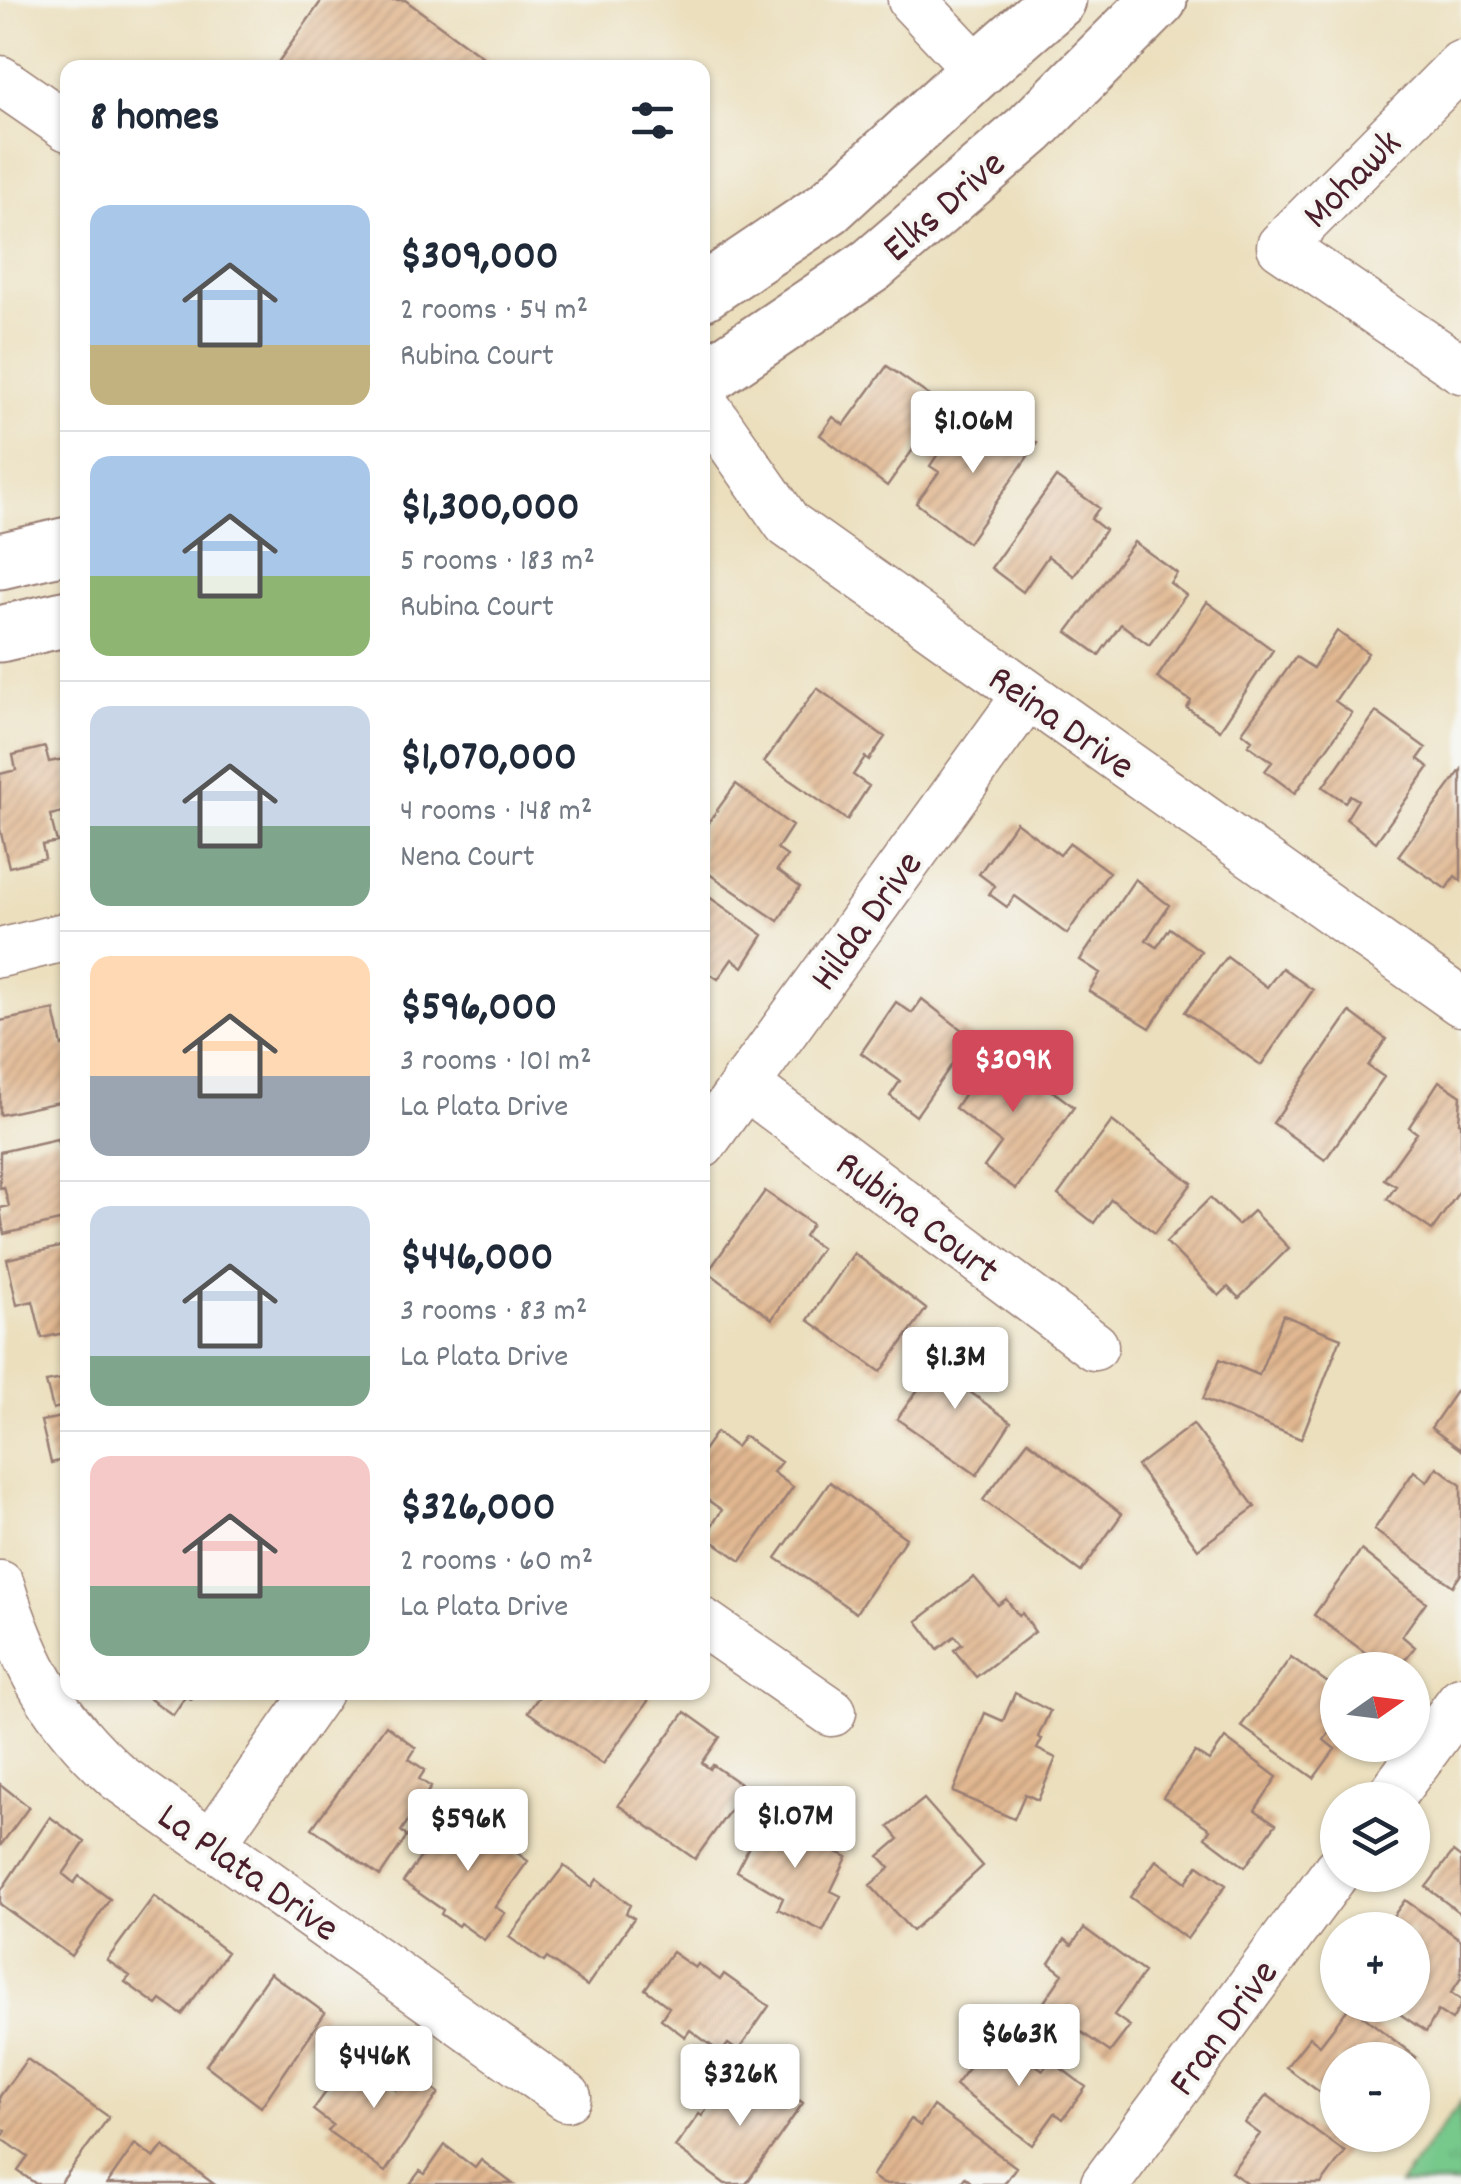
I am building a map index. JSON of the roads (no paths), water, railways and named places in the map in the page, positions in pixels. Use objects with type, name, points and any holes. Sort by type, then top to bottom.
[{"type":"main road","name":"Elks Drive","points":[[710,289],[828,208],[1058,0]]},
{"type":"main road","name":"Elks Drive","points":[[710,375],[872,265],[1030,129],[1159,0]]},
{"type":"main road","points":[[0,561],[60,547]]},
{"type":"main road","points":[[0,634],[60,620]]},
{"type":"street","points":[[912,0],[978,70]]},
{"type":"street","name":"Mohawk","points":[[1461,65],[1281,246],[1461,369]]},
{"type":"street","points":[[0,80],[60,121]]},
{"type":"street","name":"Reina Drive","points":[[710,412],[788,524],[1461,1002]]},
{"type":"street","name":"Hilda Drive","points":[[710,1133],[1028,696]]},
{"type":"street","points":[[0,953],[60,938]]},
{"type":"street","name":"Rubina Court","points":[[744,1084],[1094,1346]]},
{"type":"street","name":"La Plata Drive","points":[[0,1585],[37,1680],[76,1735],[118,1778],[567,2097]]},
{"type":"street","points":[[710,1628],[832,1712]]},
{"type":"street","points":[[212,1843],[312,1700]]},
{"type":"street","points":[[1401,1782],[1461,1701]]},
{"type":"street","name":"Fran Drive","points":[[1105,2184],[1321,1892]]}]
